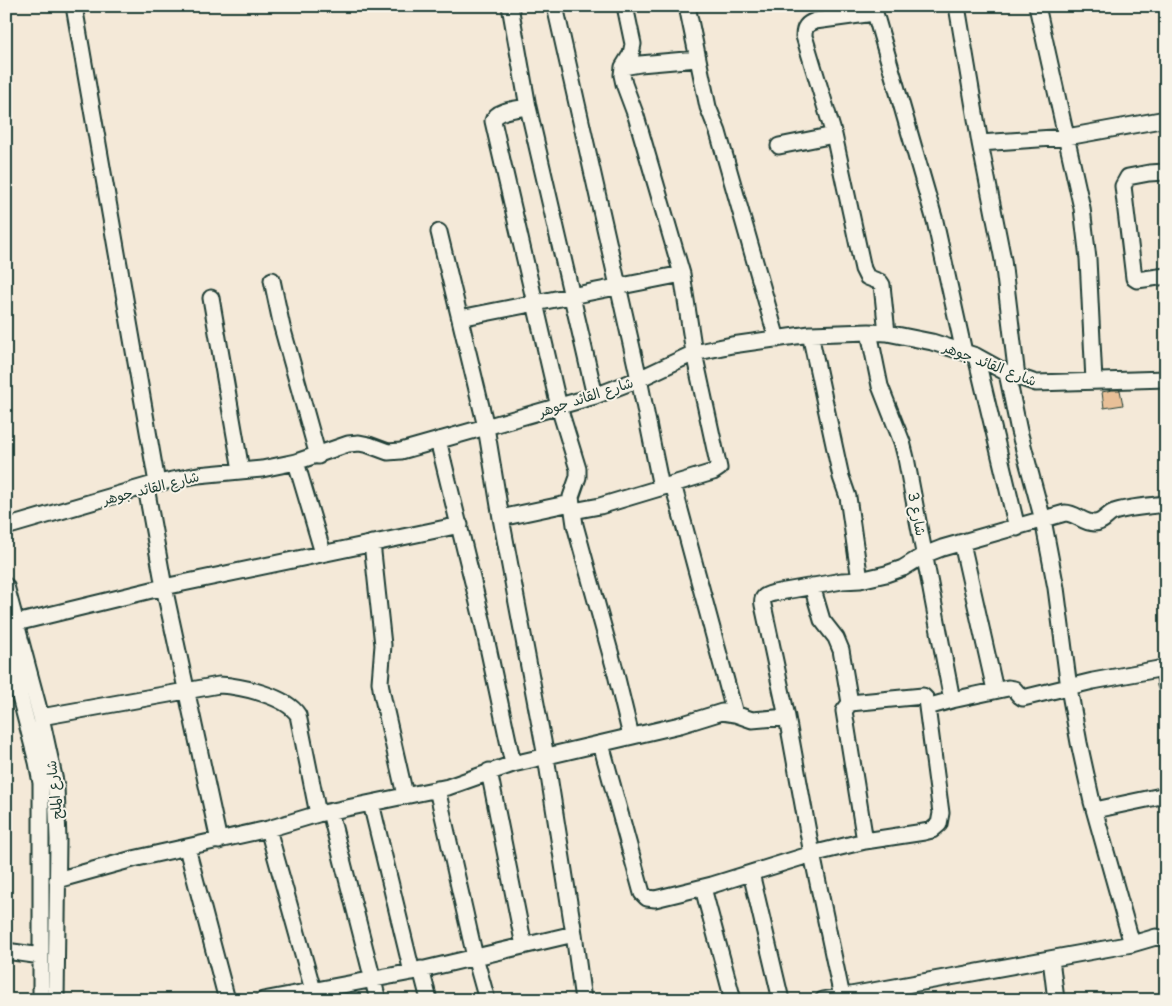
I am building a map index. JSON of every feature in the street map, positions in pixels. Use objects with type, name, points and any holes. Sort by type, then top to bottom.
[{"type":"street","points":[[74,6],[152,485],[164,587],[219,841]]},
{"type":"street","points":[[510,6],[528,107],[595,396]]},
{"type":"street","points":[[555,6],[639,379],[667,485],[735,714]]},
{"type":"street","points":[[501,518],[572,507],[600,506],[713,472],[719,468],[694,354],[682,274],[636,116],[622,75],[623,67],[631,54],[634,44],[625,6]]},
{"type":"street","points":[[687,6],[708,107],[718,132],[778,339]]},
{"type":"street","points":[[957,6],[980,143],[1003,260],[1012,375],[1020,431],[1043,520],[1056,588],[1069,688],[1079,743],[1095,810],[1132,944]]},
{"type":"street","points":[[1037,6],[1082,208],[1088,259],[1094,381]]},
{"type":"street","points":[[888,333],[882,285],[880,282],[867,277],[863,269],[834,134],[804,36],[805,28],[808,24],[815,21],[874,9],[935,221],[1017,528]]},
{"type":"street","points":[[623,67],[697,59]]},
{"type":"street","points":[[528,107],[498,114],[493,121],[559,407],[578,469],[578,477],[572,497],[575,525],[607,638],[631,736]]},
{"type":"street","points":[[980,143],[1067,136],[1166,119]]},
{"type":"street","points":[[779,146],[834,134]]},
{"type":"street","points":[[1166,172],[1143,173],[1128,177],[1123,186],[1134,278],[1137,280],[1166,276]]},
{"type":"street","points":[[439,232],[486,427],[501,518],[546,757],[583,1000]]},
{"type":"street","points":[[460,318],[682,274]]},
{"type":"street","points":[[272,280],[282,327],[318,456]]},
{"type":"street","points":[[211,298],[241,470]]},
{"type":"street","name":"شارع 3","points":[[869,332],[880,386],[902,442],[906,458],[952,700]]},
{"type":"street","name":"شارع القائد جوهر","points":[[6,527],[152,485],[198,475],[262,469],[296,462],[318,456],[348,444],[359,443],[394,452],[595,396],[639,379],[694,354],[732,345],[810,334],[888,333],[932,342],[970,354],[1012,375],[1036,383],[1094,381],[1165,384]]},
{"type":"street","points":[[810,334],[842,478],[848,497],[860,580]]},
{"type":"street","points":[[438,440],[489,648],[513,764]]},
{"type":"street","points":[[296,462],[323,553]]},
{"type":"street","points":[[1166,504],[1114,512],[1100,522],[1094,523],[1084,521],[1073,514],[1065,513],[924,555],[903,568],[860,580],[842,581],[768,594],[762,601],[787,717],[812,854],[830,999],[1132,944],[1156,937],[1166,939]]},
{"type":"street","points":[[16,623],[164,587],[460,525]]},
{"type":"street","points":[[372,543],[383,646],[380,682],[405,796]]},
{"type":"street","points":[[962,543],[995,690]]},
{"type":"street","name":"شارع الملح","points":[[6,586],[41,717],[56,786],[56,1000]]},
{"type":"street","points":[[812,586],[822,620],[836,638],[840,650],[850,703]]},
{"type":"street","name":"شارع الملح","points":[[6,643],[10,674],[37,762],[41,783],[41,1000]]},
{"type":"street","points":[[928,707],[995,690],[1012,688],[1023,698],[1165,668],[1166,685]]},
{"type":"street","points":[[41,717],[220,685],[246,688],[290,705],[300,720],[324,813],[378,1000]]},
{"type":"street","points":[[601,744],[642,893],[650,899],[655,899],[703,888],[812,854],[865,841],[932,830],[939,824],[941,813],[928,707],[926,699],[920,696],[850,703],[844,711],[865,841]]},
{"type":"street","points":[[57,880],[133,859],[268,829],[324,813],[436,789],[467,781],[489,771],[513,764],[680,725],[722,712],[752,720],[787,717]]},
{"type":"street","points":[[489,771],[524,946]]},
{"type":"street","points":[[436,789],[475,957],[487,1000]]},
{"type":"street","points":[[1095,810],[1166,795]]},
{"type":"street","points":[[371,803],[417,970],[428,1000]]},
{"type":"street","points":[[268,829],[313,990]]},
{"type":"street","points":[[188,848],[227,1000]]},
{"type":"street","points":[[751,873],[781,1000]]},
{"type":"street","points":[[703,888],[733,1000]]},
{"type":"street","points":[[263,1000],[292,997],[313,990],[417,970],[574,934]]},
{"type":"street","points":[[6,951],[41,956]]},
{"type":"street","points":[[1051,959],[1056,1000]]},
{"type":"building","points":[[1120,390],[1123,405],[1104,408],[1102,392]]}]
